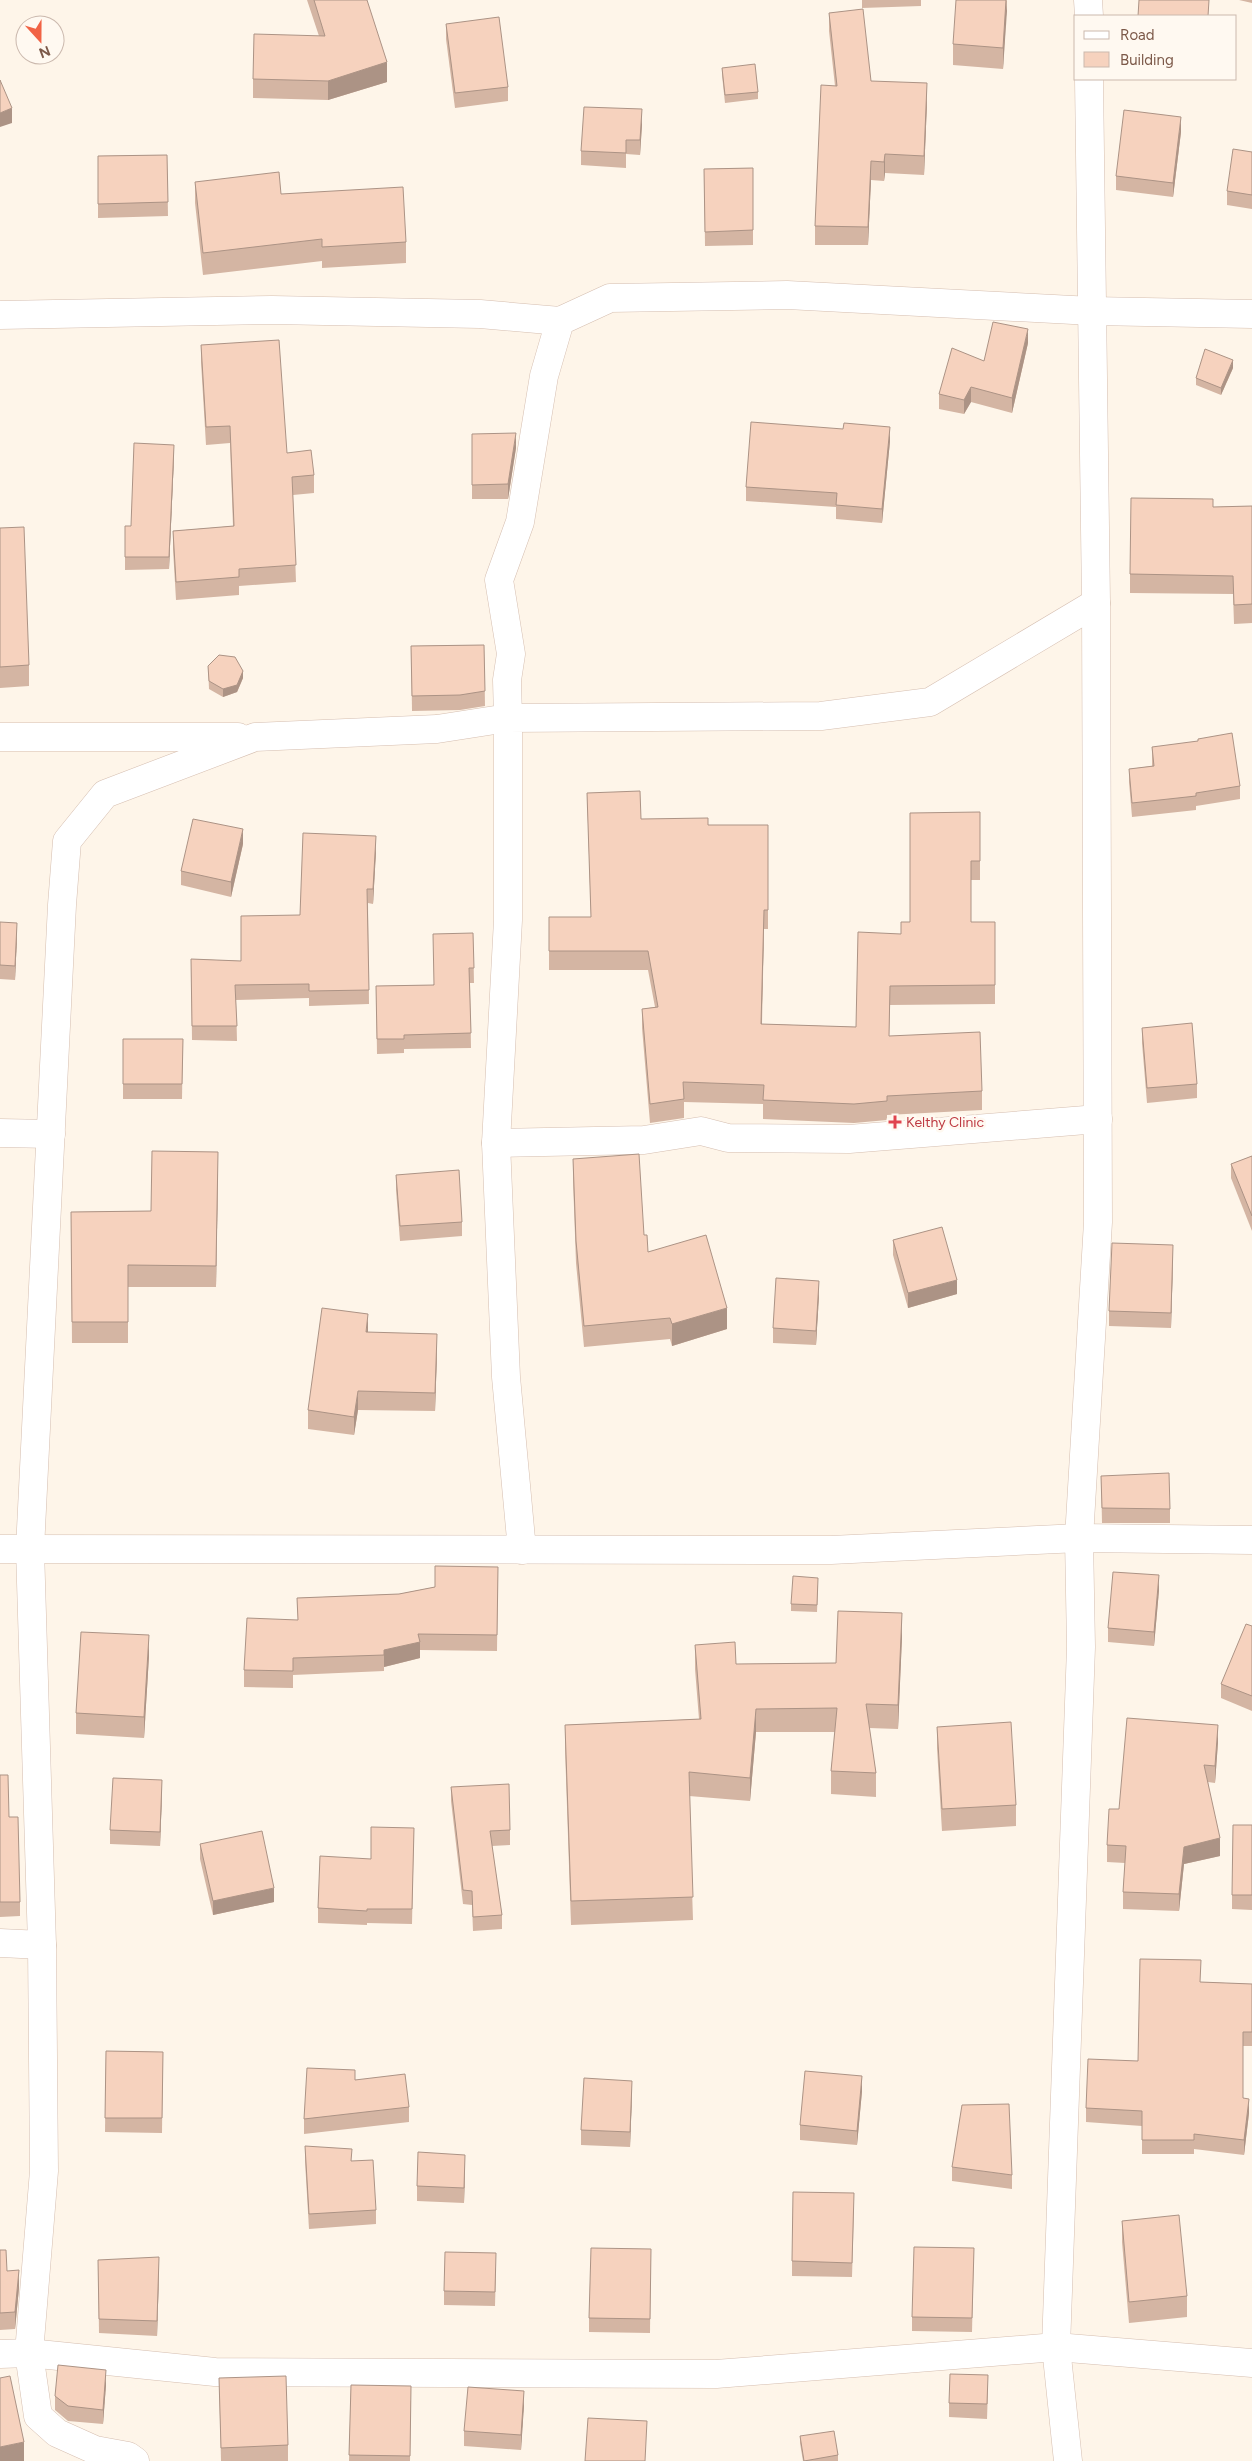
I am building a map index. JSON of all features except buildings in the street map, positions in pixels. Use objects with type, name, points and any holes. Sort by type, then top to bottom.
[{"type":"street","points":[[1088,0],[1088,15]]},
{"type":"street","points":[[1068,2461],[1056,2347],[1081,1647],[1079,1538],[1098,1222],[1096,603],[1089,80]]},
{"type":"street","points":[[0,315],[272,310],[480,314],[560,321],[610,298],[787,295],[1092,311],[1252,314]]},
{"type":"street","points":[[522,1550],[506,1377],[496,1144],[508,920],[507,680],[511,654],[499,580],[520,522],[544,376],[560,321]]},
{"type":"street","points":[[0,737],[255,737],[437,729],[508,718],[821,716],[930,702],[1096,603]]},
{"type":"street","points":[[135,2461],[128,2456],[96,2450],[57,2433],[38,2416],[29,2353],[44,2171],[42,1945],[30,1549],[62,905],[67,841],[105,794],[255,737]]},
{"type":"street","points":[[496,1144],[644,1140],[701,1131],[728,1138],[849,1138],[1098,1119]]},
{"type":"street","points":[[0,1134],[51,1134]]},
{"type":"street","points":[[0,1549],[831,1550],[1079,1538],[1252,1540]]},
{"type":"street","points":[[0,1943],[42,1945]]},
{"type":"street","points":[[0,2354],[29,2353],[215,2372],[716,2374],[1056,2347],[1252,2363]]},
{"type":"place","name":"Kelthy Clinic","points":[[895,1122]]}]
